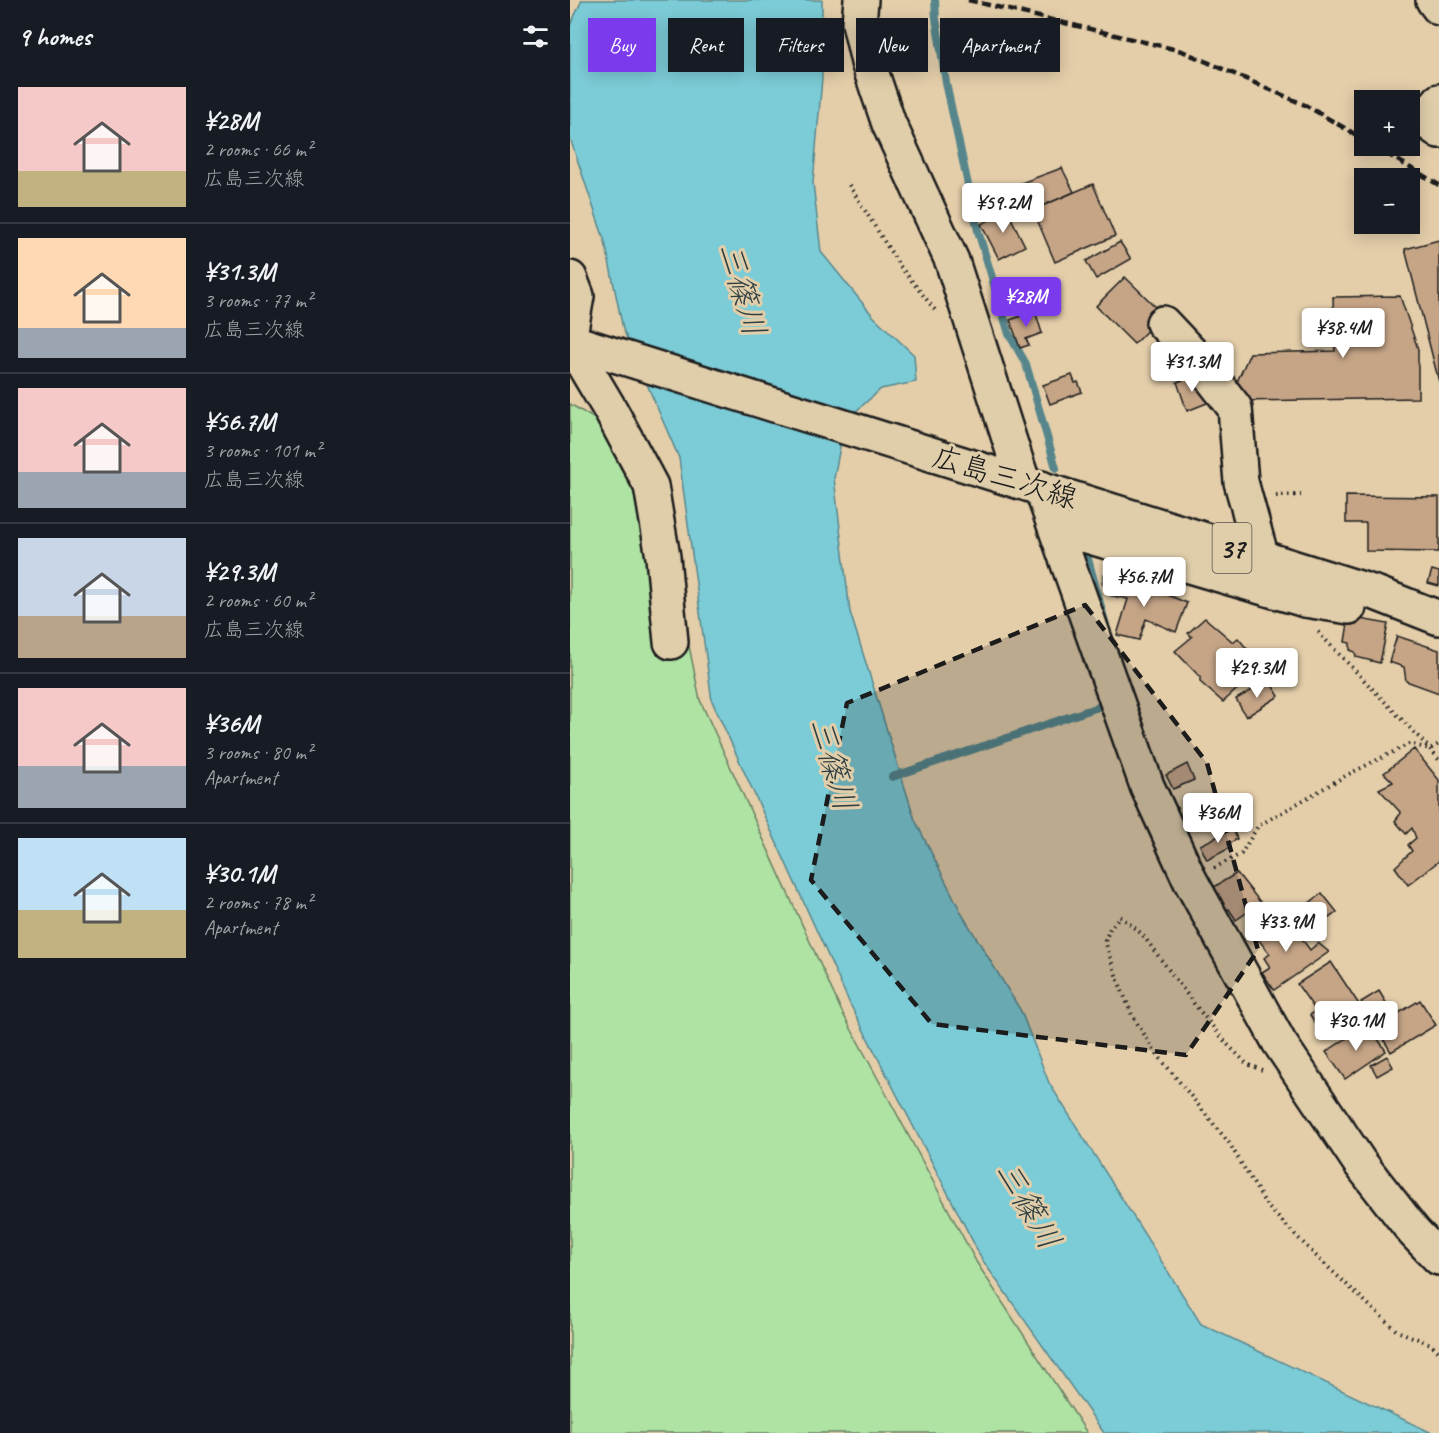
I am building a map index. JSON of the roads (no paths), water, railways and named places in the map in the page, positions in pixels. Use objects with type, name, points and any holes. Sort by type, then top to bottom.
[{"type":"street","points":[[861,0],[859,23],[889,124],[952,261],[1032,485],[1147,786],[1190,880],[1280,1042],[1360,1163],[1414,1232],[1439,1258]]},
{"type":"street","points":[[1433,0],[1439,8]]},
{"type":"street","points":[[1439,101],[1424,120],[1439,131]]},
{"type":"street","points":[[570,278],[577,296],[570,335]]},
{"type":"street","points":[[1163,323],[1196,358],[1235,408],[1241,482],[1273,561],[1305,600]]},
{"type":"street","points":[[570,341],[651,486],[663,557],[670,642]]},
{"type":"street","name":"広島三次線","points":[[570,341],[1378,594],[1439,618]]},
{"type":"street","points":[[1256,429],[1273,561]]},
{"type":"street","points":[[1070,531],[1305,600],[1348,607]]},
{"type":"water","name":"三篠川","points":[[582,0],[822,0],[822,18],[756,18],[756,72],[822,72],[813,183],[821,252],[873,316],[914,355],[916,382],[881,389],[845,421],[834,478],[850,612],[915,820],[963,916],[1021,1011],[1049,1083],[1201,1324],[1432,1433],[1104,1433],[983,1261],[850,1004],[712,701],[679,458],[623,329],[605,242],[570,138],[570,26]]},
{"type":"waterway","points":[[935,0],[946,83],[978,231],[1009,334],[1026,364],[1056,468]]},
{"type":"waterway","points":[[1084,544],[1106,625]]},
{"type":"waterway","points":[[892,777],[1110,703]]},
{"type":"railway","points":[[968,0],[1182,51],[1305,105],[1354,134]]},
{"type":"railway","points":[[1391,156],[1439,185]]}]
